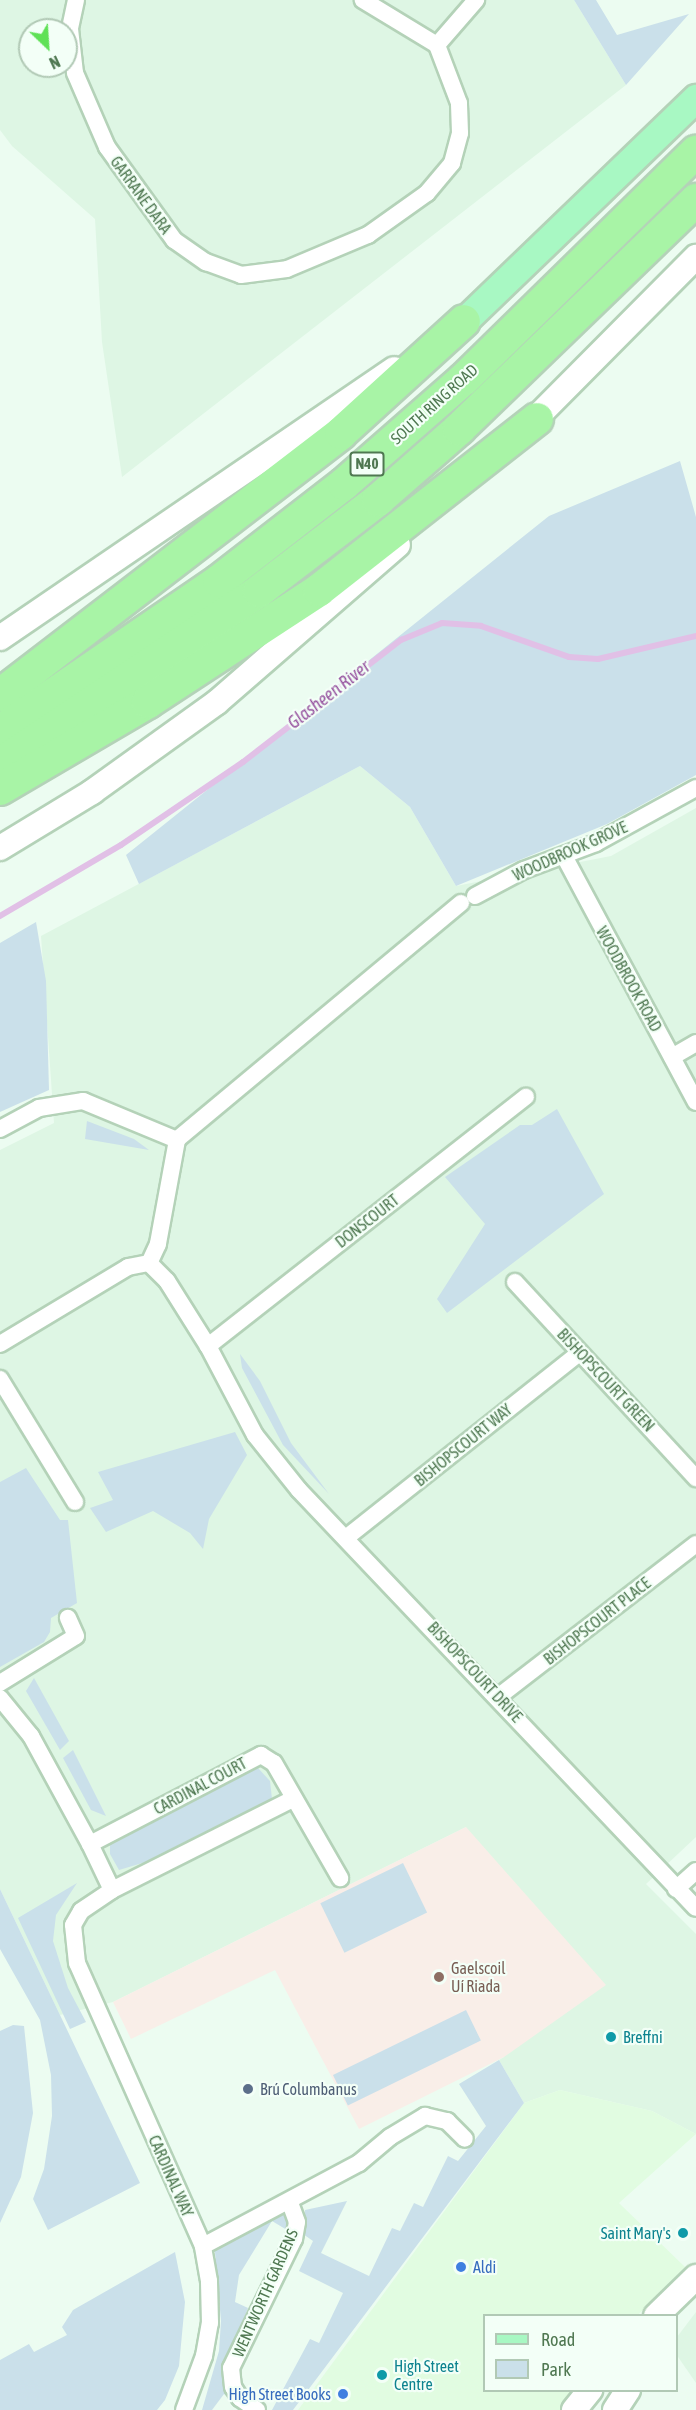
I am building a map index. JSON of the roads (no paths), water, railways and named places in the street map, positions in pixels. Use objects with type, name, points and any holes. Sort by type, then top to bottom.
[{"type":"highway","name":"SOUTH RING ROAD","points":[[0,731],[219,581],[344,484],[464,379],[696,152]]},
{"type":"highway","name":"SOUTH RING ROAD","points":[[0,764],[250,598],[378,500],[459,429],[696,200]]},
{"type":"highway","points":[[0,695],[341,434],[464,321]]},
{"type":"highway","points":[[0,789],[148,702],[319,590],[537,418]]},
{"type":"main road","points":[[0,638],[464,321],[696,98]]},
{"type":"main road","points":[[0,848],[92,792],[216,703],[322,615],[537,418],[696,257]]},
{"type":"main road","points":[[658,2314],[696,2277]]},
{"type":"main road","points":[[678,2315],[696,2291]]},
{"type":"main road","points":[[574,2410],[589,2392]]},
{"type":"main road","points":[[615,2410],[627,2392]]},
{"type":"street","name":"GARRANE DARA","points":[[76,0],[70,29],[75,73],[107,147],[174,240],[206,262],[241,275],[287,269],[343,248],[391,221],[443,176],[458,149],[461,118],[451,75],[437,45]]},
{"type":"street","points":[[363,0],[437,45],[476,0]]},
{"type":"street","name":"WOODBROOK GROVE","points":[[177,1140],[468,899],[524,870],[564,856],[696,788]]},
{"type":"street","name":"WOODBROOK ROAD","points":[[564,856],[696,1102]]},
{"type":"street","points":[[672,1057],[696,1043]]},
{"type":"street","name":"DONSCOURT","points":[[208,1346],[526,1097]]},
{"type":"street","points":[[0,1128],[39,1108],[83,1101],[177,1140],[158,1244],[149,1263]]},
{"type":"street","points":[[149,1263],[167,1281],[208,1346]]},
{"type":"street","points":[[0,1344],[128,1266],[149,1263]]},
{"type":"street","name":"BISHOPSCOURT GREEN","points":[[515,1282],[696,1478]]},
{"type":"street","name":"BISHOPSCOURT DRIVE","points":[[208,1346],[255,1435],[299,1490],[696,1908]]},
{"type":"street","name":"BISHOPSCOURT WAY","points":[[347,1538],[579,1353]]},
{"type":"street","points":[[0,1379],[75,1502]]},
{"type":"street","name":"BISHOPSCOURT PLACE","points":[[498,1697],[696,1544]]},
{"type":"street","points":[[0,1683],[76,1636],[68,1618]]},
{"type":"street","points":[[0,1698],[31,1736],[90,1844],[112,1890],[293,1799]]},
{"type":"street","name":"CARDINAL COURT","points":[[90,1844],[261,1755],[274,1763],[340,1878]]},
{"type":"street","points":[[676,1889],[696,1871]]},
{"type":"street","name":"CARDINAL WAY","points":[[112,1890],[81,1911],[73,1925],[74,1950],[81,1976],[203,2246],[209,2281],[210,2323],[196,2387],[184,2410]]},
{"type":"street","name":"WENTWORTH GARDENS","points":[[203,2246],[290,2203],[359,2163],[390,2137],[425,2116],[447,2121],[465,2139]]},
{"type":"street","name":"WENTWORTH GARDENS","points":[[257,2410],[240,2398],[233,2387],[231,2368],[294,2238],[297,2222],[290,2203]]},
{"type":"waterway","name":"Glasheen River","points":[[0,916],[121,845],[243,762],[401,640],[442,623],[481,626],[569,657],[598,659],[696,636]]},
{"type":"place","name":"Gaelscoil Uí Riada","points":[[439,1977]]},
{"type":"place","name":"Breffni","points":[[611,2037]]},
{"type":"place","name":"Brú Columbanus","points":[[248,2089]]},
{"type":"place","name":"Saint Mary's","points":[[683,2233]]},
{"type":"place","name":"Aldi","points":[[461,2267]]},
{"type":"place","name":"High Street Centre","points":[[382,2375]]},
{"type":"place","name":"High Street Books","points":[[343,2394]]}]
